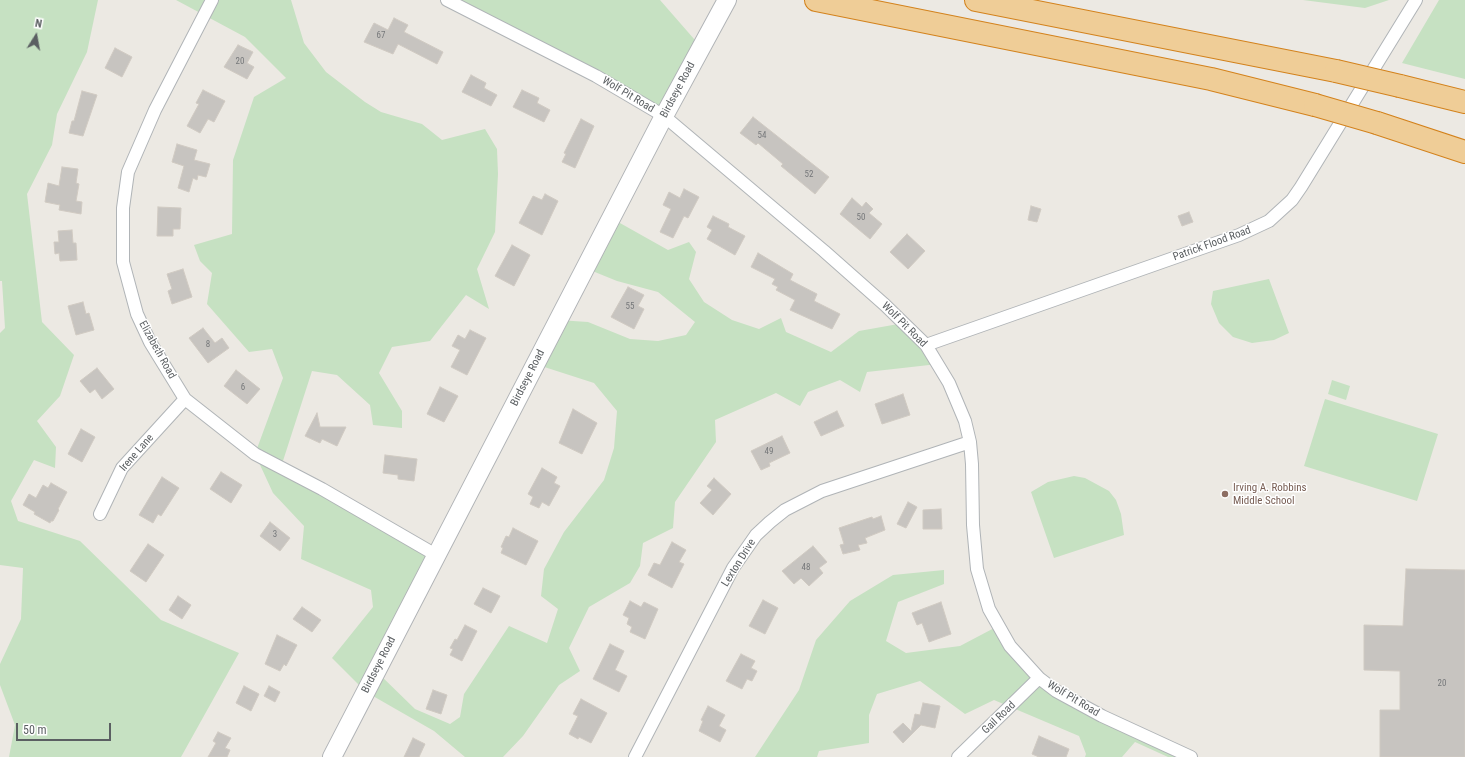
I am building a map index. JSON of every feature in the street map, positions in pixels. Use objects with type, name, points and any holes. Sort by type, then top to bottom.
[{"type":"highway","points":[[816,0],[1211,79],[1315,105],[1377,123],[1465,152]]},
{"type":"highway","points":[[976,0],[1336,72],[1465,102]]},
{"type":"main road","name":"Birdseye Road","points":[[332,757],[664,116],[727,0]]},
{"type":"street","name":"Elizabeth Road","points":[[212,0],[155,110],[128,172],[123,208],[123,262],[137,314],[150,342],[185,399],[255,454],[322,489],[436,555]]},
{"type":"street","name":"Wolf Pit Road","points":[[447,0],[596,76],[664,116],[829,256],[890,310],[926,345],[949,383],[959,404],[970,442],[975,550],[982,588],[989,609],[1010,646],[1039,678],[1056,691],[1102,716],[1191,757]]},
{"type":"street","name":"Patrick Flood Road","points":[[926,345],[1239,235],[1269,221],[1292,200],[1301,187],[1416,0]]},
{"type":"street","name":"Irene Lane","points":[[100,514],[122,468],[185,399]]},
{"type":"street","name":"Lexton Drive","points":[[635,757],[733,568],[752,540],[770,522],[785,510],[822,491],[970,442]]},
{"type":"street","name":"Gail Road","points":[[958,757],[1039,678]]},
{"type":"green space","points":[[0,0],[98,0],[87,52],[57,114],[52,145],[27,194],[42,322],[74,355],[60,396],[37,421],[56,447],[55,468],[34,460],[11,501],[18,521],[80,541],[161,620],[239,653],[181,757],[9,757],[15,725],[0,685],[0,664],[21,619],[23,568],[0,565],[0,333],[5,328],[2,281],[0,281]]},
{"type":"green space","points":[[176,0],[291,0],[304,43],[326,72],[365,102],[381,112],[422,124],[442,140],[485,129],[497,149],[498,174],[495,232],[477,269],[489,309],[466,295],[430,341],[392,347],[379,373],[402,411],[402,428],[373,425],[370,405],[337,375],[312,371],[281,467],[436,555],[376,671],[415,709],[450,724],[460,717],[464,694],[509,626],[547,643],[558,609],[541,596],[544,569],[564,532],[604,480],[614,448],[617,411],[594,383],[535,364],[558,320],[588,322],[630,339],[658,341],[686,335],[695,322],[658,292],[617,281],[585,268],[611,218],[668,250],[689,242],[696,252],[689,279],[704,302],[732,320],[759,329],[781,318],[786,332],[831,352],[859,331],[904,323],[938,364],[867,372],[860,392],[840,380],[808,392],[800,406],[776,393],[715,420],[716,442],[675,502],[673,528],[643,543],[640,566],[630,583],[589,607],[569,648],[580,671],[559,685],[523,736],[503,757],[465,757],[434,731],[366,692],[332,658],[373,607],[371,590],[301,559],[304,526],[273,493],[255,454],[283,378],[272,349],[249,352],[207,304],[212,273],[200,261],[194,245],[232,234],[233,160],[254,97],[286,78],[245,37]]},
{"type":"green space","points":[[447,0],[660,0],[701,47],[664,116]]},
{"type":"green space","points":[[1303,0],[1389,0],[1365,8]]},
{"type":"green space","points":[[1439,0],[1465,0],[1465,79],[1402,63]]},
{"type":"green space","points":[[1269,279],[1289,333],[1274,340],[1252,343],[1233,337],[1219,323],[1211,304],[1213,291]]},
{"type":"green space","points":[[1332,380],[1350,386],[1346,400],[1328,394]]},
{"type":"green space","points":[[1325,399],[1438,434],[1417,501],[1304,466]]},
{"type":"green space","points":[[1074,476],[1085,478],[1109,491],[1116,500],[1121,514],[1124,535],[1054,558],[1031,492],[1048,482]]},
{"type":"green space","points":[[944,570],[944,584],[898,602],[886,641],[906,653],[960,646],[998,626],[1039,678],[1191,757],[1168,757],[1135,742],[1122,757],[1085,757],[1086,754],[1079,736],[994,700],[965,714],[920,681],[877,694],[869,715],[869,743],[819,751],[817,757],[755,757],[799,690],[816,640],[850,601],[893,575]]},
{"type":"building","points":[[394,18],[408,25],[404,32],[443,52],[437,64],[398,44],[393,54],[364,42],[374,23],[388,30]]},
{"type":"building","points":[[238,45],[253,52],[247,63],[254,67],[247,79],[224,67]]},
{"type":"building","points":[[115,48],[132,57],[122,77],[105,68]]},
{"type":"building","points":[[471,75],[486,83],[484,88],[497,95],[491,106],[462,92]]},
{"type":"building","points":[[203,90],[225,101],[214,122],[208,119],[200,133],[187,126],[199,104],[196,103]]},
{"type":"building","points":[[522,90],[539,98],[537,103],[550,110],[544,122],[513,107]]},
{"type":"building","points":[[82,91],[97,95],[83,136],[69,133],[72,121],[74,121]]},
{"type":"building","points":[[753,117],[829,177],[815,194],[781,166],[783,164],[758,143],[756,145],[740,133]]},
{"type":"building","points":[[581,119],[594,126],[575,168],[562,162],[566,154],[564,153]]},
{"type":"building","points":[[177,144],[197,150],[194,160],[210,164],[206,177],[198,175],[197,180],[193,178],[189,192],[178,188],[184,166],[172,162]]},
{"type":"building","points":[[62,167],[78,169],[76,183],[79,184],[76,201],[82,202],[81,214],[59,210],[60,205],[45,202],[48,183],[59,186]]},
{"type":"building","points":[[684,189],[699,197],[688,218],[684,216],[673,238],[660,232],[671,209],[663,205],[669,192],[680,198]]},
{"type":"building","points":[[545,194],[558,201],[542,235],[519,223],[533,196],[542,200]]},
{"type":"building","points":[[852,198],[862,207],[866,202],[873,209],[869,213],[882,224],[870,239],[840,214]]},
{"type":"building","points":[[1031,206],[1041,209],[1037,222],[1028,220]]},
{"type":"building","points":[[158,207],[181,208],[180,229],[173,229],[173,236],[157,236]]},
{"type":"building","points":[[1189,212],[1193,222],[1182,226],[1178,216]]},
{"type":"building","points":[[713,216],[729,224],[728,227],[745,236],[735,255],[707,239],[712,230],[707,227]]},
{"type":"building","points":[[72,230],[73,243],[76,243],[77,260],[60,261],[59,253],[55,254],[54,242],[59,242],[58,231]]},
{"type":"building","points":[[907,234],[925,251],[908,269],[890,252]]},
{"type":"building","points":[[512,245],[530,255],[514,286],[495,276]]},
{"type":"building","points":[[758,253],[793,274],[790,280],[817,294],[814,301],[840,314],[832,329],[790,310],[795,300],[776,290],[778,287],[772,284],[775,279],[751,267]]},
{"type":"building","points":[[183,269],[192,297],[172,304],[168,291],[172,289],[167,274]]},
{"type":"building","points":[[628,287],[644,295],[638,306],[644,309],[634,329],[611,317]]},
{"type":"building","points":[[83,302],[86,314],[89,313],[94,330],[76,335],[68,306]]},
{"type":"building","points":[[203,328],[215,343],[222,338],[229,348],[208,363],[189,338]]},
{"type":"building","points":[[470,330],[486,338],[467,375],[451,367],[460,350],[452,346],[458,335],[465,339]]},
{"type":"building","points":[[97,368],[114,389],[102,399],[95,389],[90,393],[80,381]]},
{"type":"building","points":[[236,370],[260,389],[247,404],[224,386]]},
{"type":"building","points":[[440,387],[458,396],[444,422],[427,414]]},
{"type":"building","points":[[903,394],[910,415],[882,424],[875,404]]},
{"type":"building","points":[[573,409],[597,423],[582,454],[559,443]]},
{"type":"building","points":[[837,411],[844,426],[821,436],[814,422]]},
{"type":"building","points":[[317,413],[320,427],[346,427],[337,446],[322,439],[320,443],[305,436]]},
{"type":"building","points":[[81,429],[95,437],[82,462],[68,454]]},
{"type":"building","points":[[782,436],[790,453],[769,463],[770,466],[761,470],[751,451]]},
{"type":"building","points":[[385,455],[417,459],[414,481],[398,479],[398,475],[383,473]]},
{"type":"building","points":[[542,468],[557,477],[554,483],[560,486],[549,506],[542,502],[539,508],[530,504],[533,497],[528,494]]},
{"type":"building","points":[[221,472],[242,485],[231,503],[210,489]]},
{"type":"building","points":[[162,477],[179,488],[161,516],[158,514],[153,523],[139,515]]},
{"type":"building","points":[[714,478],[731,494],[713,515],[700,503],[712,490],[707,486]]},
{"type":"building","points":[[51,483],[67,492],[53,521],[50,523],[34,514],[35,512],[23,505],[29,494],[36,498],[43,485],[48,488]]},
{"type":"building","points":[[908,502],[917,507],[906,528],[897,524]]},
{"type":"building","points":[[941,509],[942,529],[923,529],[923,510]]},
{"type":"building","points":[[881,516],[885,530],[865,538],[867,543],[858,545],[860,550],[843,554],[840,545],[844,544],[839,528],[872,517],[873,519]]},
{"type":"building","points":[[270,522],[290,538],[280,551],[260,536]]},
{"type":"building","points":[[513,528],[538,541],[526,565],[501,553],[503,548],[501,547],[506,536],[509,537]]},
{"type":"building","points":[[672,542],[686,550],[679,562],[684,564],[672,588],[648,575],[654,563],[660,565]]},
{"type":"building","points":[[148,544],[164,555],[146,582],[130,571]]},
{"type":"building","points":[[813,546],[827,562],[819,568],[823,573],[809,586],[801,578],[794,584],[782,571]]},
{"type":"building","points":[[1406,569],[1465,570],[1465,757],[1380,757],[1380,710],[1400,710],[1400,671],[1364,670],[1364,625],[1403,626]]},
{"type":"building","points":[[483,588],[500,596],[491,613],[474,604]]},
{"type":"building","points":[[178,596],[191,605],[182,619],[169,610]]},
{"type":"building","points":[[763,600],[778,608],[765,634],[749,626]]},
{"type":"building","points":[[630,601],[641,607],[644,602],[658,609],[645,639],[630,632],[632,627],[627,624],[629,618],[623,615]]},
{"type":"building","points":[[941,602],[951,634],[929,642],[922,623],[917,625],[912,613]]},
{"type":"building","points":[[302,607],[321,620],[312,632],[293,619]]},
{"type":"building","points":[[465,625],[477,631],[462,661],[450,655],[453,649],[450,648],[455,639],[457,640]]},
{"type":"building","points":[[277,635],[297,645],[286,666],[284,664],[280,671],[265,664]]},
{"type":"building","points":[[610,644],[624,651],[615,670],[627,676],[619,692],[593,679]]},
{"type":"building","points":[[741,654],[755,661],[751,668],[757,671],[752,681],[747,679],[742,689],[726,681]]},
{"type":"building","points":[[244,686],[259,694],[251,711],[236,703]]},
{"type":"building","points":[[269,686],[280,692],[275,702],[264,696]]},
{"type":"building","points":[[433,690],[447,695],[441,714],[426,709]]},
{"type":"building","points":[[581,699],[607,713],[591,743],[579,737],[578,739],[569,734],[578,716],[573,714]]},
{"type":"building","points":[[923,703],[940,706],[935,728],[921,725],[903,743],[893,732],[903,723],[911,731],[915,714],[920,715]]},
{"type":"building","points":[[708,706],[725,715],[719,726],[726,730],[720,742],[699,731],[703,721],[701,720]]},
{"type":"building","points":[[218,732],[231,738],[225,748],[230,750],[227,757],[208,757],[216,743],[213,741]]},
{"type":"building","points":[[1039,736],[1069,749],[1066,757],[1039,757],[1032,754]]},
{"type":"building","points":[[413,738],[425,744],[419,757],[404,757]]},
{"type":"place","name":"Irving A. Robbins Middle School","points":[[1225,494]]}]
